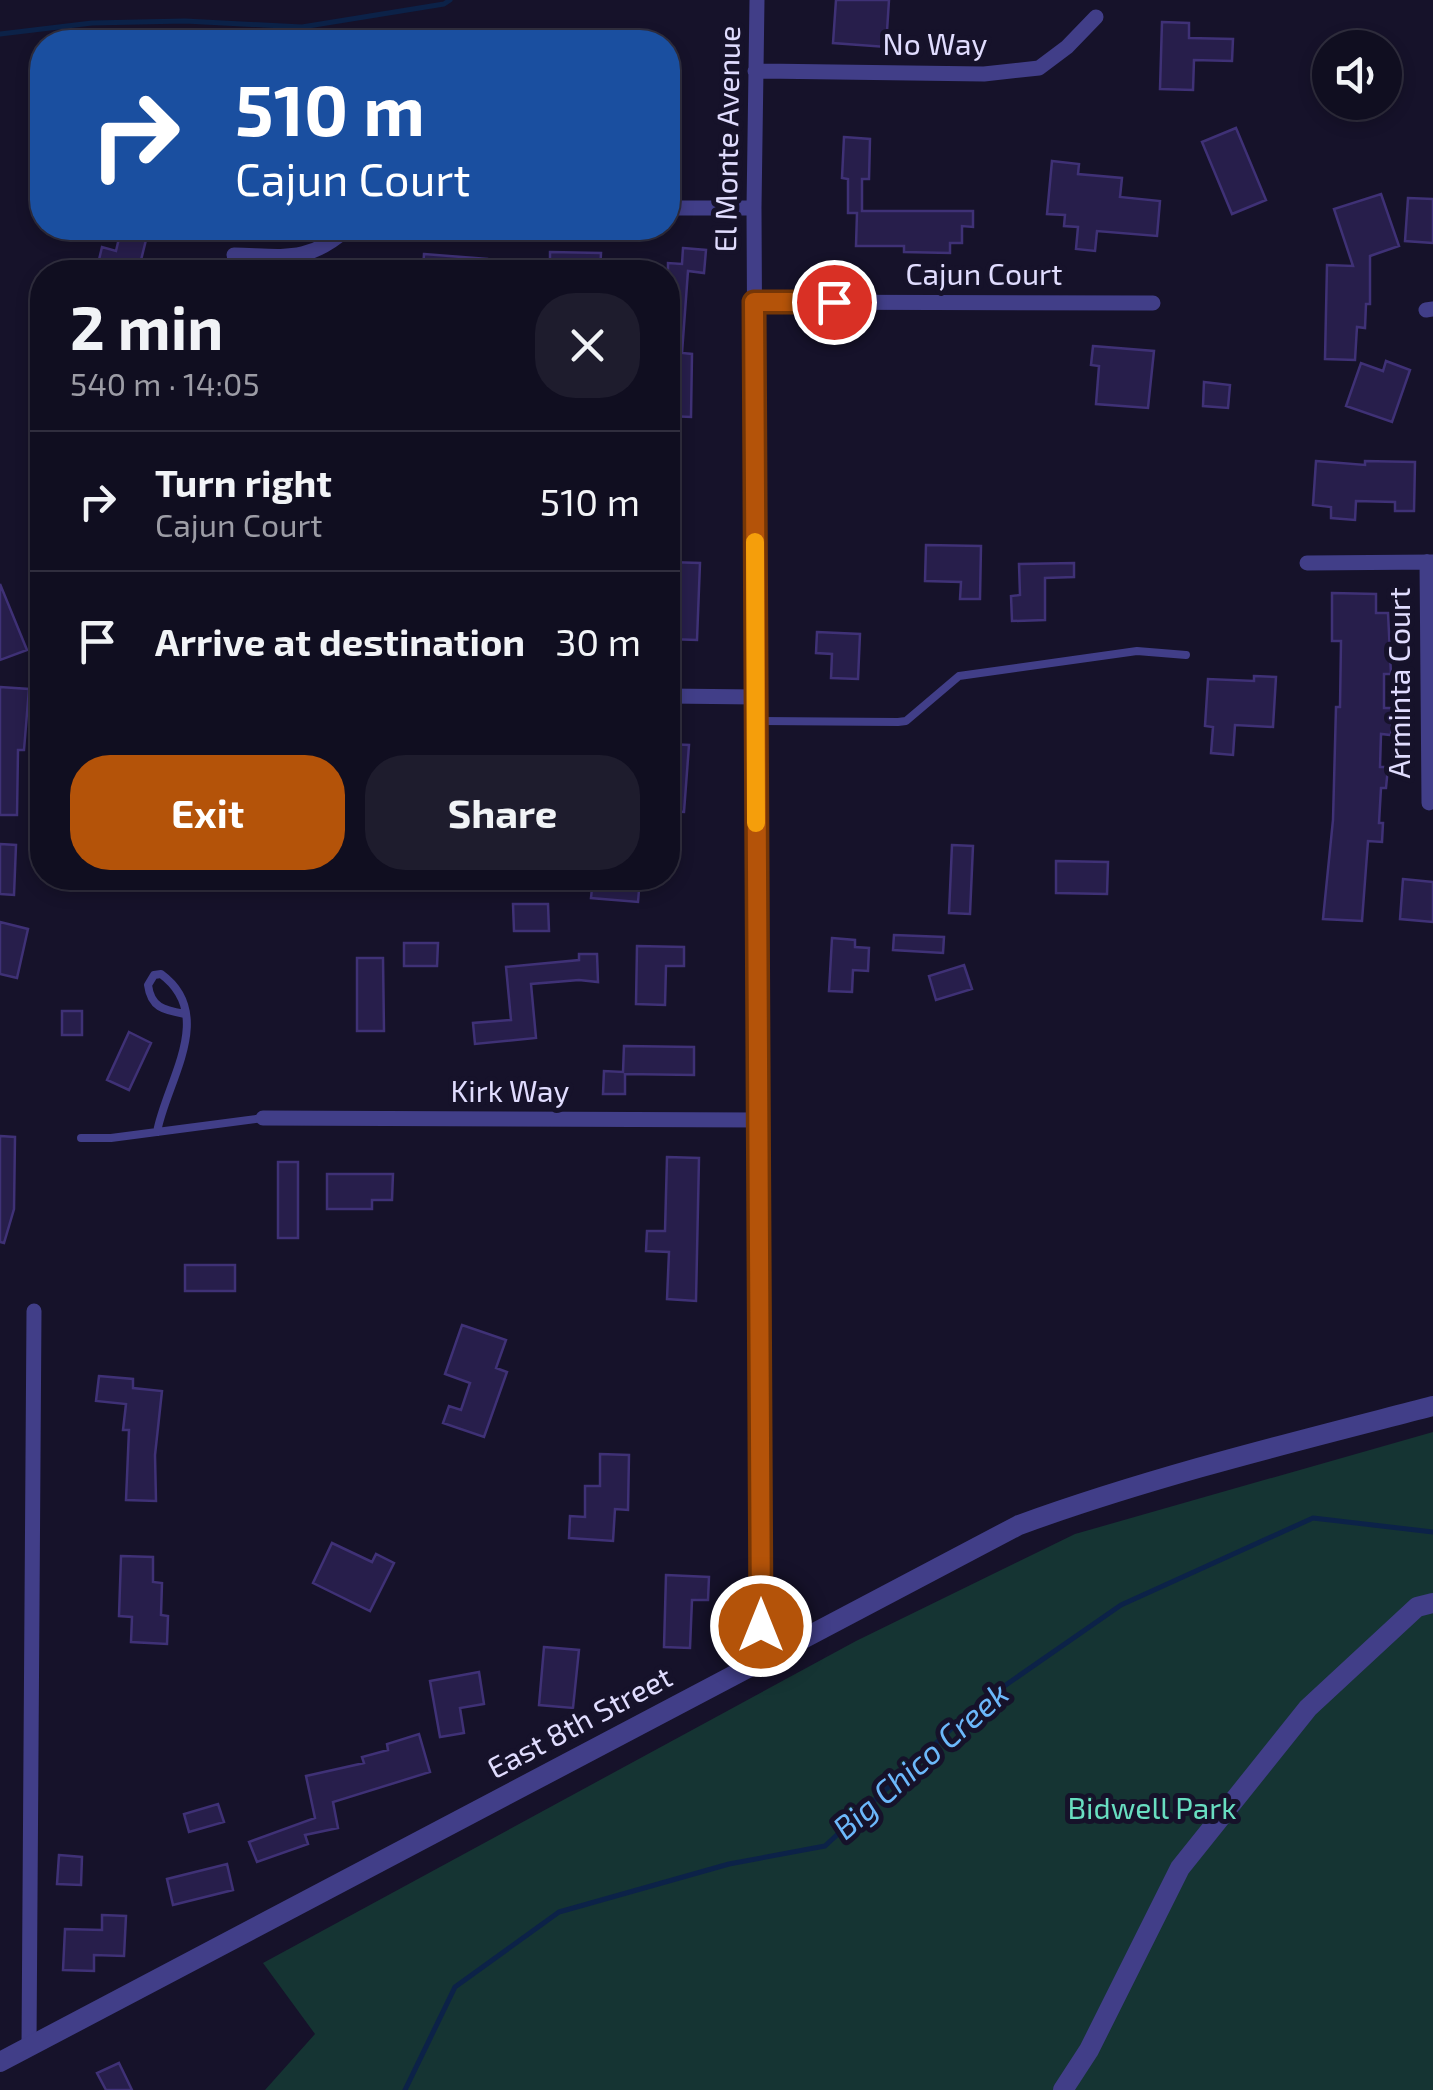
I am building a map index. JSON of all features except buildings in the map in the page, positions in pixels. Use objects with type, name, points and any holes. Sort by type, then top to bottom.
[{"type":"street","name":"El Monte Avenue","points":[[757,0],[754,302],[761,1626],[774,1655]]},
{"type":"street","name":"No Way","points":[[755,72],[984,74],[1039,68],[1067,48],[1096,17]]},
{"type":"street","points":[[680,208],[754,208]]},
{"type":"street","points":[[234,255],[296,256],[317,251],[332,240]]},
{"type":"street","name":"Cajun Court","points":[[754,302],[1153,303]]},
{"type":"street","points":[[1307,563],[1430,562]]},
{"type":"street","name":"Arminta Court","points":[[1429,803],[1430,562]]},
{"type":"street","points":[[680,696],[756,697]]},
{"type":"street","name":"Kirk Way","points":[[263,1118],[758,1120]]},
{"type":"street","points":[[29,2045],[34,1311]]},
{"type":"street","name":"East 8th Street","points":[[1,2061],[1018,1526],[1093,1498],[1198,1467],[1433,1406]]},
{"type":"street","points":[[1064,2090],[1180,1868],[1308,1708],[1417,1607],[1433,1604]]},
{"type":"lane","points":[[756,721],[898,722],[906,720],[959,676],[1136,651],[1186,656]]},
{"type":"lane","points":[[157,1132],[162,1106],[187,1044],[185,1014],[179,993],[161,974],[154,975],[148,984],[151,999],[163,1010],[185,1014]]},
{"type":"lane","points":[[80,1138],[263,1118]]},
{"type":"green space","name":"Bidwell Park","points":[[1433,1432],[1433,2090],[265,2090],[315,2034],[263,1963],[856,1641],[1075,1534]]},
{"type":"waterway","points":[[33,30],[92,23],[185,21],[302,27],[450,0]]},
{"type":"waterway","points":[[0,34],[30,30]]},
{"type":"waterway","name":"Big Chico Creek","points":[[405,2090],[455,1987],[559,1912],[729,1864],[825,1846],[977,1705],[1121,1605],[1313,1518],[1433,1532]]},
{"type":"slow traffic","points":[[755,542],[756,823]]},
{"type":"route","points":[[761,1626],[754,302],[834,302]]}]
